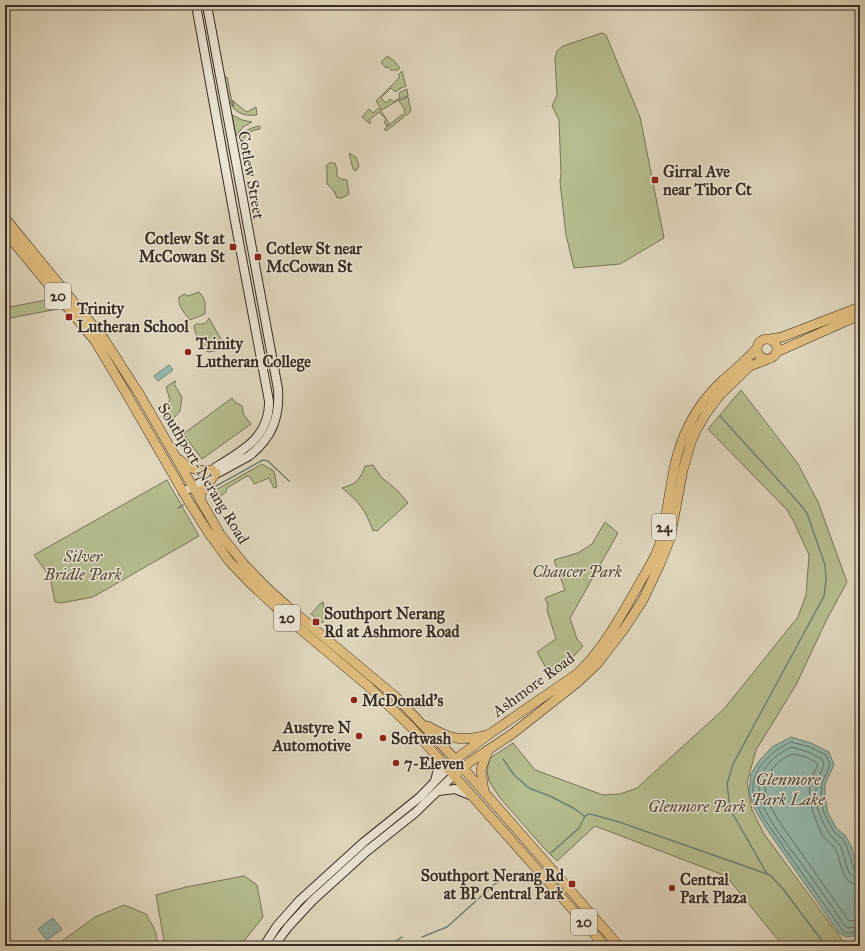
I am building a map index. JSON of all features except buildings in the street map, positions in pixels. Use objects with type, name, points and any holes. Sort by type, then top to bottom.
[{"type":"main road","name":"Cotlew Street","points":[[182,490],[214,472],[254,441],[267,419],[269,401],[234,221],[196,5]]},
{"type":"main road","name":"Cotlew Street","points":[[207,5],[278,396],[275,420],[265,440],[249,456],[214,472]]},
{"type":"main road","name":"Southport-Nerang Road","points":[[5,218],[104,339],[136,389],[226,542],[255,576],[287,606],[396,697],[419,720],[619,946]]},
{"type":"main road","name":"Southport-Nerang Road","points":[[5,232],[95,341],[182,490],[208,532],[229,561],[251,584],[293,623],[385,701],[411,726],[605,946]]},
{"type":"main road","name":"24","points":[[757,348],[763,340],[782,337],[860,307]]},
{"type":"main road","name":"24","points":[[766,360],[774,357],[777,352],[860,315]]},
{"type":"main road","points":[[770,340],[775,343],[778,349],[777,352]]},
{"type":"main road","points":[[757,348],[758,354],[766,360]]},
{"type":"main road","name":"Ashmore Road","points":[[274,946],[288,927],[312,901],[367,850],[411,816],[439,790],[451,772],[456,760],[491,733],[578,672],[588,663],[600,648],[636,590],[662,539],[678,454],[687,428],[695,413],[710,392],[757,348]]},
{"type":"main road","name":"Ashmore Road","points":[[264,946],[277,926],[299,901],[338,864],[420,797],[435,782],[451,772],[462,768],[512,734],[578,682],[598,663],[624,629],[643,600],[660,564],[670,539],[683,470],[691,442],[697,429],[707,412],[720,395],[750,366],[766,360]]},
{"type":"main road","points":[[172,452],[190,468],[214,472],[201,494],[200,500]]},
{"type":"main road","points":[[419,720],[439,732],[457,739],[474,738],[491,733]]},
{"type":"main road","points":[[484,793],[480,775],[488,750]]},
{"type":"main road","points":[[435,782],[439,758]]},
{"type":"main road","points":[[439,790],[455,789],[474,797]]},
{"type":"green space","points":[[602,33],[606,35],[640,117],[664,238],[620,264],[574,268],[566,235],[560,182],[559,120],[552,106],[557,95],[555,58],[557,51],[563,46]]},
{"type":"green space","points":[[387,56],[400,68],[396,71],[395,69],[392,71],[388,67],[386,68],[381,62]]},
{"type":"green space","points":[[402,71],[406,86],[395,92],[391,88],[381,98],[386,103],[390,99],[394,102],[400,97],[400,92],[407,89],[408,96],[382,110],[376,101],[400,77],[398,75]]},
{"type":"green space","points":[[227,77],[233,107],[229,100],[224,78]]},
{"type":"green space","points":[[408,97],[411,111],[406,116],[405,110],[399,101]]},
{"type":"green space","points":[[233,100],[247,112],[256,107],[257,115],[245,115],[239,113],[234,109]]},
{"type":"green space","points":[[379,108],[389,123],[387,126],[384,123],[386,119],[379,112],[369,120],[371,122],[370,124],[362,117],[369,109],[373,113]]},
{"type":"green space","points":[[403,114],[404,117],[386,131],[384,129]]},
{"type":"green space","points":[[232,115],[242,120],[252,122],[243,127],[236,136]]},
{"type":"green space","points":[[260,126],[260,129],[248,133],[244,139],[242,150],[240,144],[241,136],[251,128]]},
{"type":"green space","points":[[349,153],[356,157],[359,166],[356,171],[353,169]]},
{"type":"green space","points":[[329,163],[335,163],[337,176],[341,179],[347,180],[349,194],[342,198],[337,198],[334,191],[327,184],[326,166]]},
{"type":"green space","points":[[199,292],[204,300],[205,314],[190,320],[180,307],[179,297],[185,294],[188,296]]},
{"type":"green space","points":[[51,299],[58,309],[5,319],[5,308]]},
{"type":"green space","points":[[209,318],[223,344],[219,350],[208,352],[202,347],[198,340],[194,326],[196,324],[205,323]]},
{"type":"green space","points":[[175,381],[176,382],[174,384],[182,397],[180,411],[170,420],[164,412],[164,408],[170,400],[166,387]]},
{"type":"green space","name":"Glenmore Park","points":[[741,390],[798,464],[818,502],[847,582],[826,621],[796,685],[756,750],[747,783],[752,810],[764,834],[843,941],[842,946],[783,946],[726,876],[595,826],[557,861],[500,798],[489,781],[487,770],[490,758],[513,743],[535,770],[603,795],[620,794],[637,788],[724,709],[798,617],[806,595],[809,555],[794,522],[787,510],[708,429]]},
{"type":"green space","points":[[232,398],[235,402],[242,406],[244,415],[251,424],[202,459],[183,434]]},
{"type":"green space","points":[[262,464],[274,471],[277,487],[274,488],[269,478],[254,484],[250,477],[247,476],[227,488],[226,492],[214,502],[211,497],[212,492]]},
{"type":"green space","points":[[373,465],[381,477],[397,490],[408,503],[377,531],[373,531],[361,507],[342,488],[357,481],[365,466]]},
{"type":"green space","name":"Silver Bridle Park","points":[[167,480],[199,536],[93,597],[61,603],[55,602],[50,577],[34,555]]},
{"type":"green space","name":"Chaucer Park","points":[[605,522],[618,533],[570,618],[577,639],[583,646],[564,667],[550,675],[537,652],[556,639],[545,598],[565,590],[554,560],[578,553],[592,544]]},
{"type":"green space","points":[[323,602],[326,618],[322,623],[311,614]]},
{"type":"green space","points":[[244,876],[257,885],[263,917],[240,946],[165,946],[156,895],[186,887]]},
{"type":"green space","points":[[124,905],[146,914],[156,933],[156,946],[55,946],[95,917]]},
{"type":"water","points":[[169,365],[173,370],[158,381],[154,376]]},
{"type":"water","name":"Glenmore Park Lake","points":[[791,737],[811,743],[829,752],[834,765],[825,784],[825,798],[828,813],[837,829],[845,835],[851,846],[860,875],[860,935],[846,937],[839,933],[766,828],[754,808],[749,792],[751,774],[759,761],[772,747]]},
{"type":"water","points":[[53,918],[62,929],[47,940],[38,929]]},
{"type":"waterway","points":[[720,416],[807,513],[825,565],[826,580],[824,596],[733,764],[727,784],[730,809],[767,874]]},
{"type":"waterway","points":[[216,486],[263,460],[268,461],[289,481]]},
{"type":"waterway","points":[[178,508],[183,505]]},
{"type":"waterway","points":[[503,759],[514,775],[529,788],[552,797],[575,809],[584,816]]},
{"type":"waterway","points":[[551,853],[579,828],[585,816],[589,814],[619,822],[770,875],[783,889],[826,946]]},
{"type":"waterway","points":[[422,937],[447,927],[496,883],[513,875],[527,874]]},
{"type":"waterway","points":[[389,946],[402,937]]},
{"type":"place","name":"Girral Ave near Tibor Ct","points":[[655,180]]},
{"type":"place","name":"Cotlew St at McCowan St","points":[[233,247]]},
{"type":"place","name":"Cotlew St near McCowan St","points":[[258,257]]},
{"type":"place","name":"Trinity Lutheran School","points":[[69,317]]},
{"type":"place","name":"Trinity Lutheran College","points":[[188,352]]},
{"type":"place","name":"Southport Nerang Rd at Ashmore Road","points":[[316,622]]},
{"type":"place","name":"McDonald's","points":[[354,700]]},
{"type":"place","name":"Austyre N Automotive","points":[[359,736]]},
{"type":"place","name":"Softwash","points":[[383,738]]},
{"type":"place","name":"7-Eleven","points":[[396,763]]},
{"type":"place","name":"Southport Nerang Rd at BP Central Park","points":[[572,884]]},
{"type":"place","name":"Central Park Plaza","points":[[672,888]]}]
